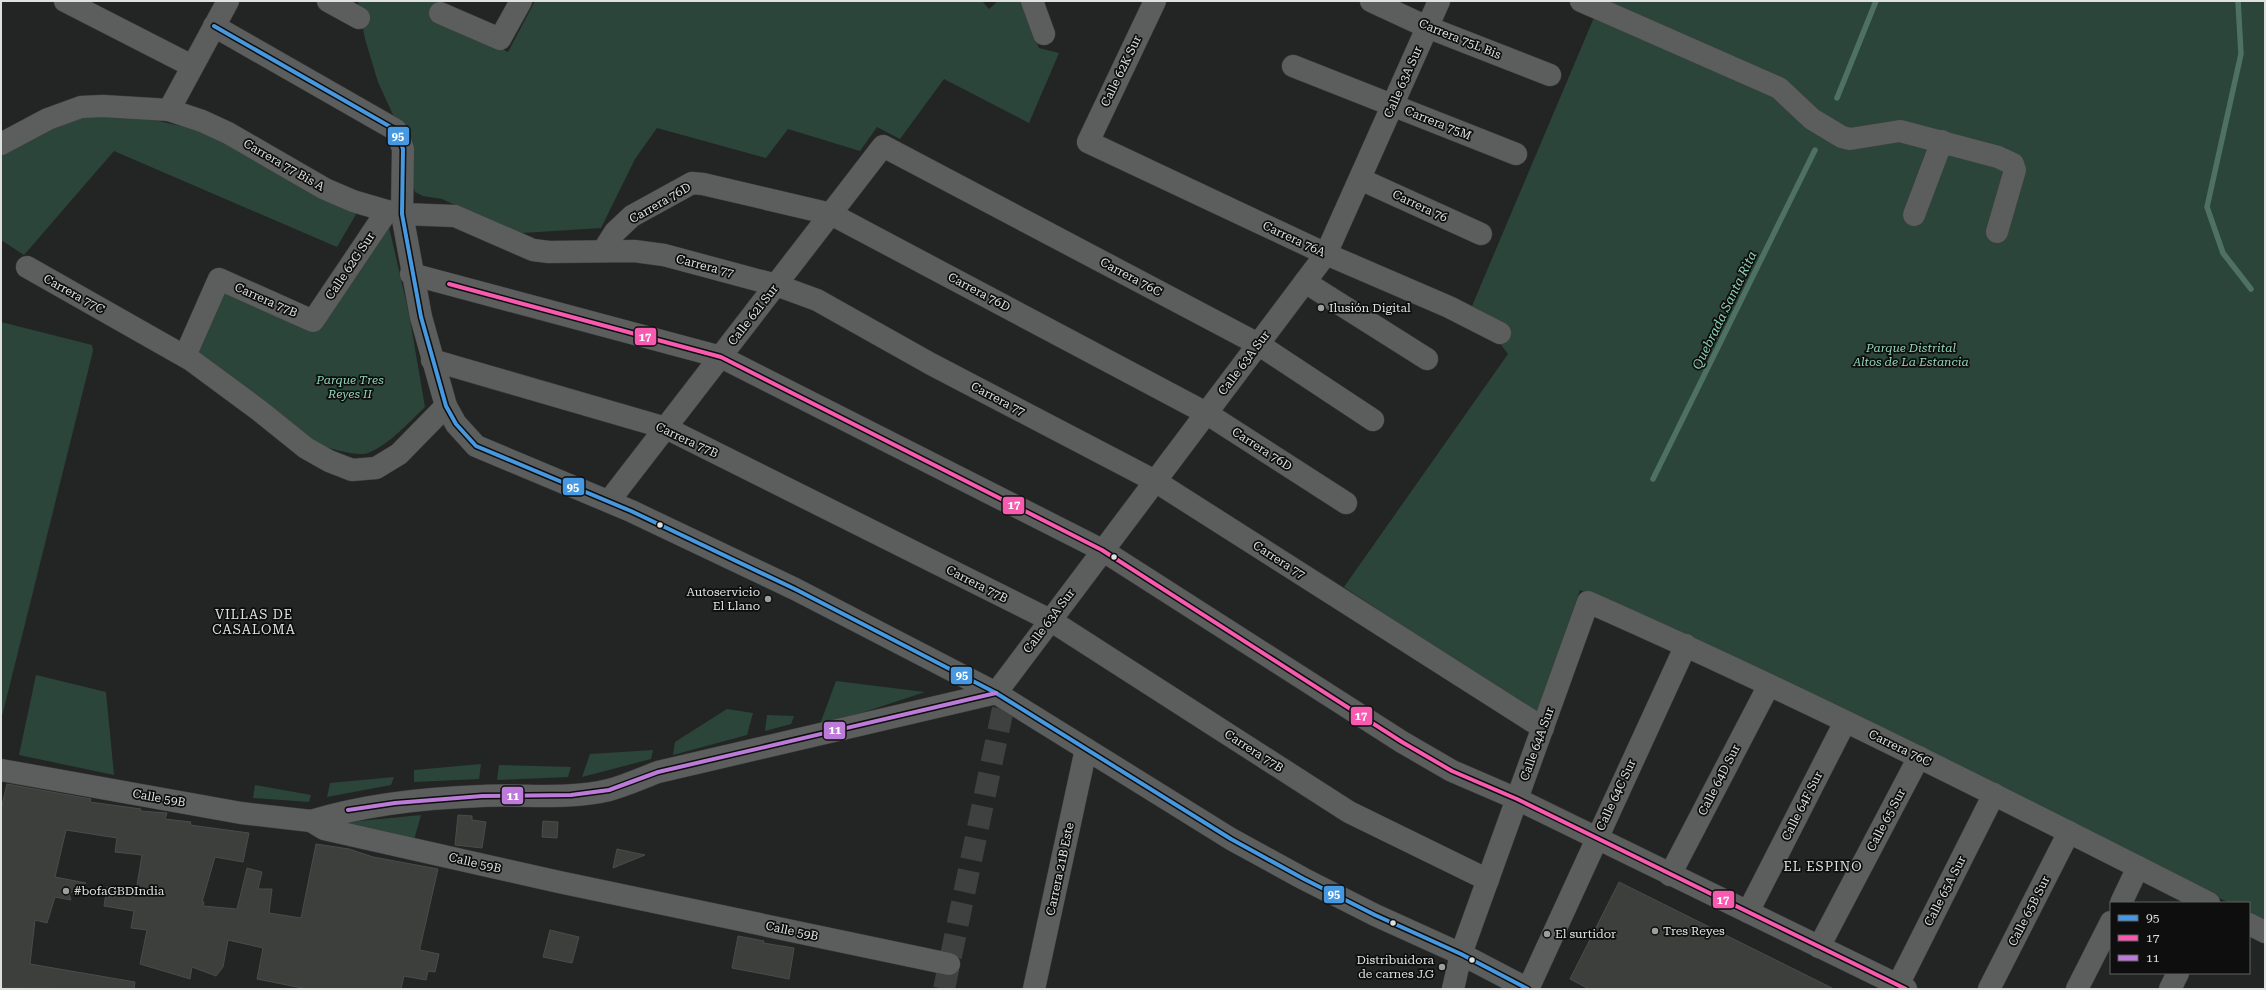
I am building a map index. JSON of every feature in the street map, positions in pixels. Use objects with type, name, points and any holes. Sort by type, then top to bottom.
[{"type":"street","points":[[65,1],[192,66]]},
{"type":"street","points":[[169,110],[228,1]]},
{"type":"street","points":[[328,1],[359,18]]},
{"type":"street","points":[[440,13],[500,39],[521,1]]},
{"type":"street","points":[[1032,1],[1044,34]]},
{"type":"street","name":"Calle 62K Sur","points":[[1088,142],[1155,1]]},
{"type":"street","name":"Carrera 75L Bis","points":[[1371,1],[1427,27],[1550,75]]},
{"type":"street","name":"Calle 63A Sur","points":[[996,693],[1326,254],[1439,1]]},
{"type":"street","points":[[1582,1],[1779,88],[1812,119],[1842,137],[1850,139],[1900,131],[1998,157],[2013,164],[2015,170],[1997,232]]},
{"type":"street","points":[[214,26],[396,130],[403,149],[394,213],[432,360],[446,406],[456,424],[476,446],[609,501],[795,589],[996,693],[1231,839],[1297,876],[1375,915],[1461,954],[1528,989]]},
{"type":"street","name":"Carrera 75M","points":[[1293,66],[1516,154]]},
{"type":"street","name":"Carrera 77 Bis A","points":[[1,144],[48,119],[82,107],[103,106],[169,110],[196,118],[228,133],[325,189],[353,201],[394,213]]},
{"type":"street","points":[[1914,215],[1942,141]]},
{"type":"street","name":"Carrera 76A","points":[[1088,142],[1326,254],[1449,307],[1500,333]]},
{"type":"street","name":"Calle 62I Sur","points":[[609,501],[883,146]]},
{"type":"street","name":"Carrera 76C","points":[[883,146],[1258,344],[1372,420]]},
{"type":"street","name":"Carrera 76","points":[[1360,179],[1481,234]]},
{"type":"street","name":"Carrera 76D","points":[[603,251],[615,232],[632,216],[692,183],[703,184],[831,214],[1206,413],[1346,503]]},
{"type":"street","name":"Carrera 77","points":[[394,213],[455,216],[533,250],[550,252],[634,250],[664,256],[776,285],[817,300],[838,310],[931,364],[1155,481],[1543,728]]},
{"type":"street","name":"Calle 62G Sur","points":[[313,321],[394,213]]},
{"type":"street","name":"Carrera 77C","points":[[27,268],[185,356],[260,410],[306,448],[329,461],[352,470],[376,468],[399,454],[446,406]]},
{"type":"street","points":[[411,274],[721,357],[1102,550],[1402,742],[1452,771],[1517,799],[1900,988]]},
{"type":"street","name":"Carrera 77B","points":[[185,356],[219,279],[313,321]]},
{"type":"street","points":[[1304,282],[1427,359]]},
{"type":"street","name":"Carrera 77B","points":[[432,360],[666,428],[1050,620],[1349,812],[1488,880]]},
{"type":"street","name":"Carrera 76C","points":[[1588,602],[1686,645],[1919,757],[2206,902]]},
{"type":"street","name":"Calle 64A Sur","points":[[1452,989],[1461,954],[1588,602]]},
{"type":"street","name":"Calle 64C Sur","points":[[1528,989],[1596,838],[1686,645]]},
{"type":"street","name":"Calle 64D Sur","points":[[1670,874],[1769,685]]},
{"type":"street","points":[[311,821],[348,810],[395,803],[482,796],[571,795],[609,790],[658,772],[996,693]]},
{"type":"street","name":"Calle 64F Sur","points":[[1748,912],[1845,722]]},
{"type":"street","name":"Carrera 21B Este","points":[[1034,989],[1086,749]]},
{"type":"street","name":"Calle 65 Sur","points":[[1819,947],[1919,757]]},
{"type":"street","name":"Calle 59B","points":[[1,770],[241,813],[311,821],[324,829],[559,882],[948,964]]},
{"type":"street","name":"Calle 65A Sur","points":[[1900,988],[1994,794]]},
{"type":"street","name":"Calle 65B Sur","points":[[1989,989],[2070,832]]},
{"type":"street","points":[[2121,902],[2138,867]]},
{"type":"street","points":[[2077,989],[2110,924]]},
{"type":"street","points":[[2250,924],[2265,932]]},
{"type":"street","points":[[2170,989],[2178,974]]},
{"type":"green space","points":[[358,1],[437,1],[431,13],[508,52],[535,1],[982,1],[989,9],[998,1],[1021,1],[1039,48],[1059,53],[1029,123],[944,79],[900,139],[877,127],[860,151],[788,129],[766,158],[657,128],[635,159],[601,228],[522,233],[494,223],[442,199],[423,196],[415,192],[400,130],[378,82],[365,39]]},
{"type":"green space","name":"Parque Distrital Altos de La Estancia","points":[[1601,1],[2265,1],[2265,922],[2250,914],[2250,902],[2227,902],[2070,821],[1580,590],[1537,714],[1344,587],[1508,354],[1472,306]]},
{"type":"green space","points":[[74,114],[145,118],[194,129],[228,142],[359,209],[337,247],[114,151],[24,255],[1,240],[1,151]]},
{"type":"green space","name":"Parque Tres Reyes II","points":[[389,227],[409,314],[425,407],[384,445],[368,453],[357,454],[319,445],[191,353],[225,290],[319,330]]},
{"type":"green space","points":[[1,322],[92,345],[93,351],[1,720]]},
{"type":"green space","points":[[36,675],[106,692],[114,775],[19,755]]},
{"type":"green space","points":[[836,681],[925,692],[819,727]]},
{"type":"green space","points":[[727,709],[753,713],[747,735],[673,755],[675,742]]},
{"type":"green space","points":[[767,715],[794,716],[791,724],[765,731]]},
{"type":"green space","points":[[653,750],[651,759],[582,777],[590,754]]},
{"type":"green space","points":[[481,764],[479,779],[414,782],[414,770]]},
{"type":"green space","points":[[499,765],[571,767],[568,777],[497,780]]},
{"type":"green space","points":[[394,777],[391,785],[327,797],[330,783]]},
{"type":"green space","points":[[255,785],[311,795],[309,802],[253,798]]},
{"type":"green space","points":[[421,815],[414,840],[329,824]]},
{"type":"building","points":[[7,784],[91,799],[90,802],[141,809],[140,811],[167,813],[165,819],[191,822],[190,825],[249,833],[243,862],[215,857],[202,902],[204,902],[203,906],[237,909],[247,868],[262,872],[258,889],[272,889],[269,913],[301,918],[316,844],[349,849],[373,857],[438,869],[420,948],[420,950],[439,954],[435,972],[428,971],[426,980],[404,976],[401,989],[307,989],[257,979],[263,948],[228,940],[223,967],[216,976],[192,967],[190,979],[140,964],[147,930],[131,928],[134,911],[104,906],[107,887],[136,891],[142,855],[115,852],[117,838],[66,830],[55,877],[86,883],[69,894],[71,900],[55,897],[47,923],[35,920],[30,964],[135,982],[134,989],[1,988],[1,809]]},
{"type":"building","points":[[458,815],[472,816],[472,820],[486,822],[482,848],[455,845]]},
{"type":"building","points":[[543,821],[558,822],[557,838],[542,837]]},
{"type":"building","points":[[617,849],[645,855],[613,868]]},
{"type":"building","name":"Tres Reyes","points":[[1619,882],[1834,989],[1589,989],[1570,979]]},
{"type":"building","points":[[550,930],[579,937],[572,963],[543,957]]},
{"type":"building","points":[[738,936],[764,941],[763,943],[794,948],[789,979],[732,968]]},
{"type":"waterway","name":"Quebrada Santa Rita","points":[[1837,98],[1876,1]]},
{"type":"waterway","points":[[2238,1],[2241,54],[2207,207],[2223,253],[2251,289]]},
{"type":"waterway","name":"Quebrada Santa Rita","points":[[1653,479],[1815,150]]},
{"type":"tunnel","points":[[944,989],[1005,699]]},
{"type":"transit line","name":"95","points":[[214,26],[396,130],[403,149],[402,214],[421,317],[446,406],[456,424],[476,446],[631,511],[795,589],[996,693],[1231,839],[1304,879],[1375,915],[1461,954],[1528,989]]},
{"type":"transit line","name":"17","points":[[449,284],[721,357],[1102,550],[1402,742],[1452,771],[1517,799],[1906,989]]},
{"type":"transit line","name":"11","points":[[348,810],[395,803],[482,796],[571,795],[609,790],[658,772],[996,693]]},
{"type":"place","name":"Ilusión Digital","points":[[1321,308]]},
{"type":"place","name":"Autoservicio El Llano","points":[[768,599]]},
{"type":"place","name":"#bofaGBDIndia","points":[[66,891]]},
{"type":"place","name":"Tres Reyes","points":[[1655,931]]},
{"type":"place","name":"El surtidor","points":[[1547,934]]},
{"type":"place","name":"Distribuidora de carnes J.G","points":[[1442,967]]},
{"type":"district","name":"VILLAS DE CASALOMA","points":[[254,622]]},
{"type":"district","name":"EL ESPINO","points":[[1823,866]]}]
